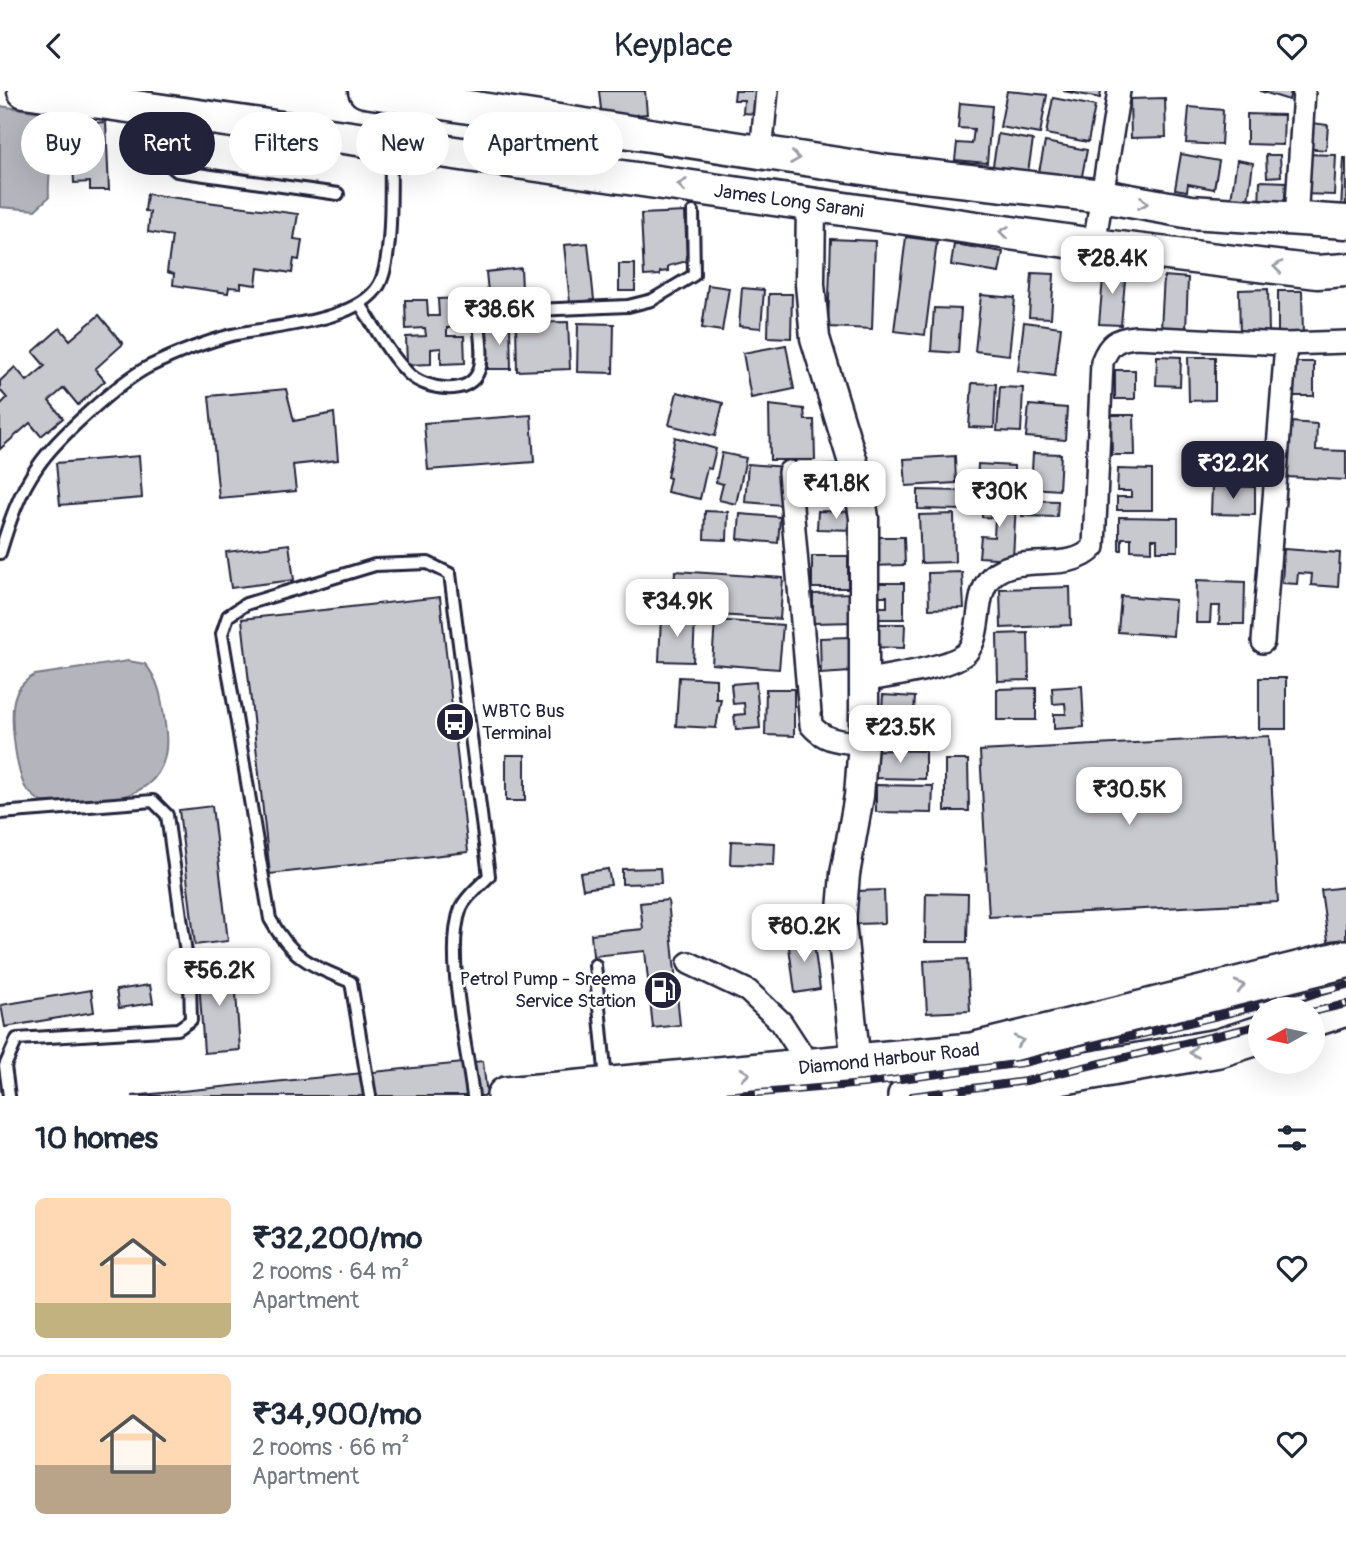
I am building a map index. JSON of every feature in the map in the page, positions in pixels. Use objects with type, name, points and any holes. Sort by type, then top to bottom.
[{"type":"highway","name":"Diamond Harbour Road","points":[[506,1096],[972,1052],[1346,959]]},
{"type":"highway","points":[[1325,1014],[1346,1007]]},
{"type":"highway","name":"Diamond Harbour Road","points":[[907,1096],[1002,1086],[1219,1048],[1248,1039]]},
{"type":"main road","name":"James Long Sarani","points":[[24,91],[172,112]]},
{"type":"main road","points":[[365,91],[422,96],[761,153],[1102,196],[1191,212],[1296,221],[1346,222]]},
{"type":"main road","points":[[411,112],[422,96]]},
{"type":"main road","name":"James Long Sarani","points":[[215,118],[356,138]]},
{"type":"main road","name":"James Long Sarani","points":[[449,151],[1094,245],[1317,272],[1346,270]]},
{"type":"street","points":[[761,153],[767,91]]},
{"type":"street","points":[[1094,245],[1119,91]]},
{"type":"street","points":[[1296,221],[1304,91]]},
{"type":"street","points":[[811,204],[810,284],[815,338],[858,479],[864,518],[863,744],[841,922],[856,1063]]},
{"type":"street","points":[[864,681],[952,661],[967,652],[974,638],[986,585],[995,573],[1013,565],[1075,559],[1086,556],[1094,547],[1102,362],[1108,347],[1119,339],[1135,337],[1286,344],[1346,342]]},
{"type":"street","points":[[1263,642],[1286,344]]},
{"type":"street","points":[[789,472],[811,725],[819,735],[830,740],[863,744]]},
{"type":"street","points":[[689,963],[748,991],[781,1022],[811,1068]]},
{"type":"lane","points":[[205,175],[338,194]]},
{"type":"lane","points":[[0,553],[10,517],[38,465],[86,415],[146,368],[229,336],[333,315],[360,304],[378,286],[386,261],[390,175]]},
{"type":"lane","points":[[360,304],[411,376],[427,385],[448,388],[463,386],[476,379],[480,367],[480,322],[489,312],[628,306],[652,300],[694,275],[693,212]]},
{"type":"lane","points":[[370,1096],[351,982],[307,962],[285,946],[270,919],[222,634],[228,616],[246,604],[375,565],[428,563],[450,574],[489,876],[462,905],[455,928],[457,983],[473,1096]]},
{"type":"lane","points":[[0,813],[153,801],[166,815],[190,982],[191,1020],[178,1029],[18,1039],[5,1066],[9,1096]]},
{"type":"lane","points":[[595,965],[606,1087]]},
{"type":"shaded area","points":[[0,106],[41,112],[21,112],[21,175],[49,175],[49,197],[35,210],[0,207]]},
{"type":"shaded area","points":[[128,661],[145,664],[160,692],[166,751],[159,771],[147,785],[130,794],[87,802],[41,802],[25,787],[19,767],[13,714],[18,691],[35,675]]},
{"type":"building","points":[[599,91],[645,91],[647,114],[623,116],[623,112],[601,112]]},
{"type":"building","points":[[735,91],[758,91],[757,114],[743,113],[744,100],[734,100]]},
{"type":"building","points":[[1007,91],[1047,95],[1040,134],[1000,127]]},
{"type":"building","points":[[1063,91],[1101,91],[1100,98]]},
{"type":"building","points":[[1260,91],[1291,91],[1289,100]]},
{"type":"building","points":[[1053,98],[1095,106],[1088,142],[1046,134]]},
{"type":"building","points":[[1165,98],[1166,137],[1131,138],[1130,99]]},
{"type":"building","points":[[960,103],[992,106],[987,163],[955,160],[957,143],[972,144],[974,129],[958,128]]},
{"type":"building","points":[[1189,107],[1223,110],[1221,145],[1186,143]]},
{"type":"building","points":[[1247,114],[1284,115],[1283,145],[1247,144]]},
{"type":"building","points":[[106,122],[109,190],[90,190],[90,182],[74,183],[74,175],[105,175]]},
{"type":"building","points":[[1305,122],[1328,125],[1326,150],[1302,148]]},
{"type":"building","points":[[998,134],[1033,140],[1027,178],[992,172]]},
{"type":"building","points":[[1045,142],[1087,150],[1080,186],[1038,177]]},
{"type":"building","points":[[1181,154],[1219,161],[1214,189],[1188,184],[1187,191],[1175,189]]},
{"type":"building","points":[[1304,154],[1336,155],[1334,195],[1302,194]]},
{"type":"building","points":[[1266,155],[1280,155],[1281,176],[1267,177]]},
{"type":"building","points":[[1346,158],[1346,210],[1341,209]]},
{"type":"building","points":[[1237,160],[1253,163],[1248,201],[1231,199]]},
{"type":"building","points":[[1260,181],[1286,182],[1284,209],[1259,207]]},
{"type":"building","points":[[147,194],[298,214],[294,239],[302,240],[299,260],[294,259],[292,273],[258,268],[256,285],[241,283],[241,288],[229,287],[228,293],[173,285],[174,274],[167,272],[172,236],[148,232],[150,212],[145,211]]},
{"type":"building","points":[[685,212],[687,261],[668,266],[668,271],[660,272],[660,275],[644,276],[641,214]]},
{"type":"building","points":[[906,237],[937,241],[925,335],[894,331]]},
{"type":"building","points":[[831,239],[875,241],[872,329],[828,327]]},
{"type":"building","points":[[588,243],[594,300],[570,303],[564,245]]},
{"type":"building","points":[[954,244],[1003,252],[999,273],[951,265]]},
{"type":"building","points":[[619,264],[635,264],[635,291],[619,291]]},
{"type":"building","points":[[1104,267],[1126,269],[1121,325],[1099,324]]},
{"type":"building","points":[[521,268],[522,289],[488,292],[486,272]]},
{"type":"building","points":[[1032,273],[1054,274],[1051,318],[1029,317]]},
{"type":"building","points":[[1164,276],[1188,278],[1186,330],[1161,329]]},
{"type":"building","points":[[708,285],[729,288],[722,331],[702,328]]},
{"type":"building","points":[[742,288],[764,290],[761,328],[739,326]]},
{"type":"building","points":[[1268,289],[1269,333],[1240,334],[1239,290]]},
{"type":"building","points":[[1278,291],[1302,291],[1303,335],[1278,335]]},
{"type":"building","points":[[769,294],[792,294],[791,338],[768,337]]},
{"type":"building","points":[[981,295],[1015,298],[1009,355],[975,351]]},
{"type":"building","points":[[463,298],[464,327],[447,328],[447,336],[464,336],[465,363],[441,364],[441,348],[431,349],[431,364],[407,365],[406,337],[426,336],[425,328],[406,329],[405,300],[427,300],[428,316],[439,316],[438,299]]},
{"type":"building","points":[[934,308],[961,309],[958,353],[931,351]]},
{"type":"building","points":[[99,315],[123,344],[95,369],[105,381],[78,405],[64,388],[49,401],[63,418],[41,436],[30,423],[0,449],[0,405],[7,398],[0,390],[0,381],[15,367],[27,381],[45,366],[33,352],[60,328],[70,340]]},
{"type":"building","points":[[568,322],[570,369],[517,371],[516,323]]},
{"type":"building","points":[[1024,322],[1061,327],[1055,376],[1018,371]]},
{"type":"building","points":[[578,323],[614,324],[613,373],[577,372]]},
{"type":"building","points":[[510,324],[511,369],[488,369],[487,325]]},
{"type":"building","points":[[786,345],[794,389],[751,398],[743,353]]},
{"type":"building","points":[[1157,356],[1181,357],[1180,386],[1156,385]]},
{"type":"building","points":[[1188,357],[1215,357],[1215,400],[1189,401]]},
{"type":"building","points":[[1293,362],[1314,362],[1314,396],[1293,396]]},
{"type":"building","points":[[1115,370],[1135,370],[1135,399],[1115,399]]},
{"type":"building","points":[[972,383],[996,384],[994,428],[969,427]]},
{"type":"building","points":[[1000,387],[1023,388],[1021,432],[997,431]]},
{"type":"building","points":[[286,389],[294,421],[334,413],[338,460],[293,465],[296,491],[219,498],[209,396]]},
{"type":"building","points":[[677,392],[723,403],[715,436],[669,425]]},
{"type":"building","points":[[769,405],[804,409],[805,420],[814,420],[815,460],[770,460]]},
{"type":"building","points":[[1029,405],[1067,408],[1065,440],[1026,437]]},
{"type":"building","points":[[531,415],[534,462],[428,470],[424,423]]},
{"type":"building","points":[[1111,415],[1134,415],[1135,455],[1112,455]]},
{"type":"building","points":[[1290,422],[1317,424],[1316,450],[1346,451],[1346,480],[1287,477]]},
{"type":"building","points":[[675,437],[716,449],[711,469],[707,468],[700,499],[667,492],[670,478],[667,477]]},
{"type":"building","points":[[722,453],[746,458],[736,504],[719,500],[723,484],[716,482]]},
{"type":"building","points":[[1033,453],[1061,454],[1059,490],[1031,488]]},
{"type":"building","points":[[139,456],[142,498],[60,505],[56,463]]},
{"type":"building","points":[[955,456],[956,483],[906,486],[904,459]]},
{"type":"building","points":[[748,464],[785,467],[782,505],[745,502]]},
{"type":"building","points":[[978,464],[1014,466],[1014,487],[977,485]]},
{"type":"building","points":[[837,465],[839,501],[801,503],[799,467]]},
{"type":"building","points":[[1118,469],[1152,470],[1152,510],[1117,510],[1117,497],[1131,497],[1131,491],[1117,491]]},
{"type":"building","points":[[1212,486],[1255,487],[1255,515],[1211,514]]},
{"type":"building","points":[[918,490],[965,491],[965,510],[918,509]]},
{"type":"building","points":[[983,499],[1016,501],[1013,559],[979,557],[981,536],[994,537],[995,518],[982,517]]},
{"type":"building","points":[[1023,500],[1058,501],[1057,517],[1022,516]]},
{"type":"building","points":[[705,511],[728,512],[727,540],[704,539]]},
{"type":"building","points":[[818,511],[856,512],[855,530],[817,529]]},
{"type":"building","points":[[740,514],[780,517],[778,543],[738,539]]},
{"type":"building","points":[[954,514],[955,562],[921,563],[919,515]]},
{"type":"building","points":[[1119,517],[1178,518],[1178,551],[1157,551],[1157,539],[1152,539],[1152,551],[1131,550],[1131,538],[1122,538],[1122,550],[1119,550]]},
{"type":"building","points":[[868,537],[904,537],[905,565],[868,566]]},
{"type":"building","points":[[289,544],[294,580],[231,588],[226,552]]},
{"type":"building","points":[[1284,549],[1340,553],[1338,587],[1311,585],[1312,574],[1298,573],[1297,584],[1282,583]]},
{"type":"building","points":[[812,556],[848,556],[848,588],[812,588]]},
{"type":"building","points":[[675,571],[783,578],[780,619],[673,612]]},
{"type":"building","points":[[962,572],[964,608],[929,609],[928,573]]},
{"type":"building","points":[[1197,580],[1245,582],[1244,624],[1219,624],[1220,606],[1211,606],[1210,623],[1196,623]]},
{"type":"building","points":[[873,583],[904,583],[904,619],[873,619],[873,607],[887,607],[887,596],[873,596]]},
{"type":"building","points":[[1070,587],[1071,625],[1001,628],[1000,589]]},
{"type":"building","points":[[856,593],[856,622],[813,623],[813,594]]},
{"type":"building","points":[[1121,596],[1175,600],[1173,636],[1118,632]]},
{"type":"building","points":[[440,597],[468,852],[270,874],[242,619]]},
{"type":"building","points":[[661,617],[695,618],[693,662],[659,661]]},
{"type":"building","points":[[715,620],[783,625],[779,669],[712,664]]},
{"type":"building","points":[[868,624],[905,624],[904,648],[868,647]]},
{"type":"building","points":[[1028,633],[1029,680],[998,681],[997,634]]},
{"type":"building","points":[[849,637],[850,672],[821,674],[820,638]]},
{"type":"building","points":[[679,677],[716,679],[716,699],[721,699],[716,728],[676,726]]},
{"type":"building","points":[[1259,678],[1286,678],[1286,729],[1259,729]]},
{"type":"building","points":[[756,682],[760,728],[736,730],[734,715],[745,714],[744,703],[733,704],[731,684]]},
{"type":"building","points":[[1082,686],[1084,727],[1054,729],[1054,714],[1066,714],[1065,703],[1053,704],[1052,688]]},
{"type":"building","points":[[1036,688],[1036,720],[997,720],[997,689]]},
{"type":"building","points":[[766,689],[794,689],[794,736],[765,735]]},
{"type":"building","points":[[883,695],[915,697],[912,743],[880,740]]},
{"type":"building","points":[[1269,736],[1278,902],[989,917],[980,751]]},
{"type":"building","points":[[874,750],[925,751],[925,779],[874,778]]},
{"type":"building","points":[[506,755],[525,755],[525,801],[506,801]]},
{"type":"building","points":[[945,760],[968,760],[969,811],[945,811]]},
{"type":"building","points":[[876,785],[933,786],[932,813],[876,812]]},
{"type":"building","points":[[212,806],[228,941],[195,945],[179,810]]},
{"type":"building","points":[[731,841],[775,843],[774,865],[730,864]]},
{"type":"building","points":[[660,868],[661,883],[622,884],[622,869]]},
{"type":"building","points":[[608,869],[611,885],[583,889],[580,873]]},
{"type":"building","points":[[1346,887],[1346,939],[1328,941],[1321,890]]},
{"type":"building","points":[[884,890],[885,923],[857,924],[856,891]]},
{"type":"building","points":[[926,893],[968,894],[967,942],[925,942]]},
{"type":"building","name":"Petrol Pump - Sreema Service Station","points":[[668,900],[680,1025],[653,1028],[645,951],[593,956],[591,934],[643,929],[640,903]]},
{"type":"building","points":[[813,936],[820,989],[795,993],[788,939]]},
{"type":"building","points":[[967,959],[970,1011],[927,1013],[924,961]]},
{"type":"building","points":[[234,964],[240,1050],[204,1053],[198,966]]},
{"type":"building","points":[[150,985],[153,1003],[119,1008],[116,990]]},
{"type":"building","points":[[91,990],[94,1012],[5,1027],[1,1005]]},
{"type":"building","points":[[483,1061],[487,1096],[132,1096]]},
{"type":"railway","points":[[724,1096],[863,1084],[1023,1063],[1346,985]]},
{"type":"railway","points":[[1325,1009],[1346,1004]]},
{"type":"railway","points":[[912,1096],[1026,1081],[1248,1028]]},
{"type":"place","name":"WBTC Bus Terminal","points":[[455,722]]},
{"type":"place","name":"Petrol Pump - Sreema Service Station","points":[[663,990]]}]
